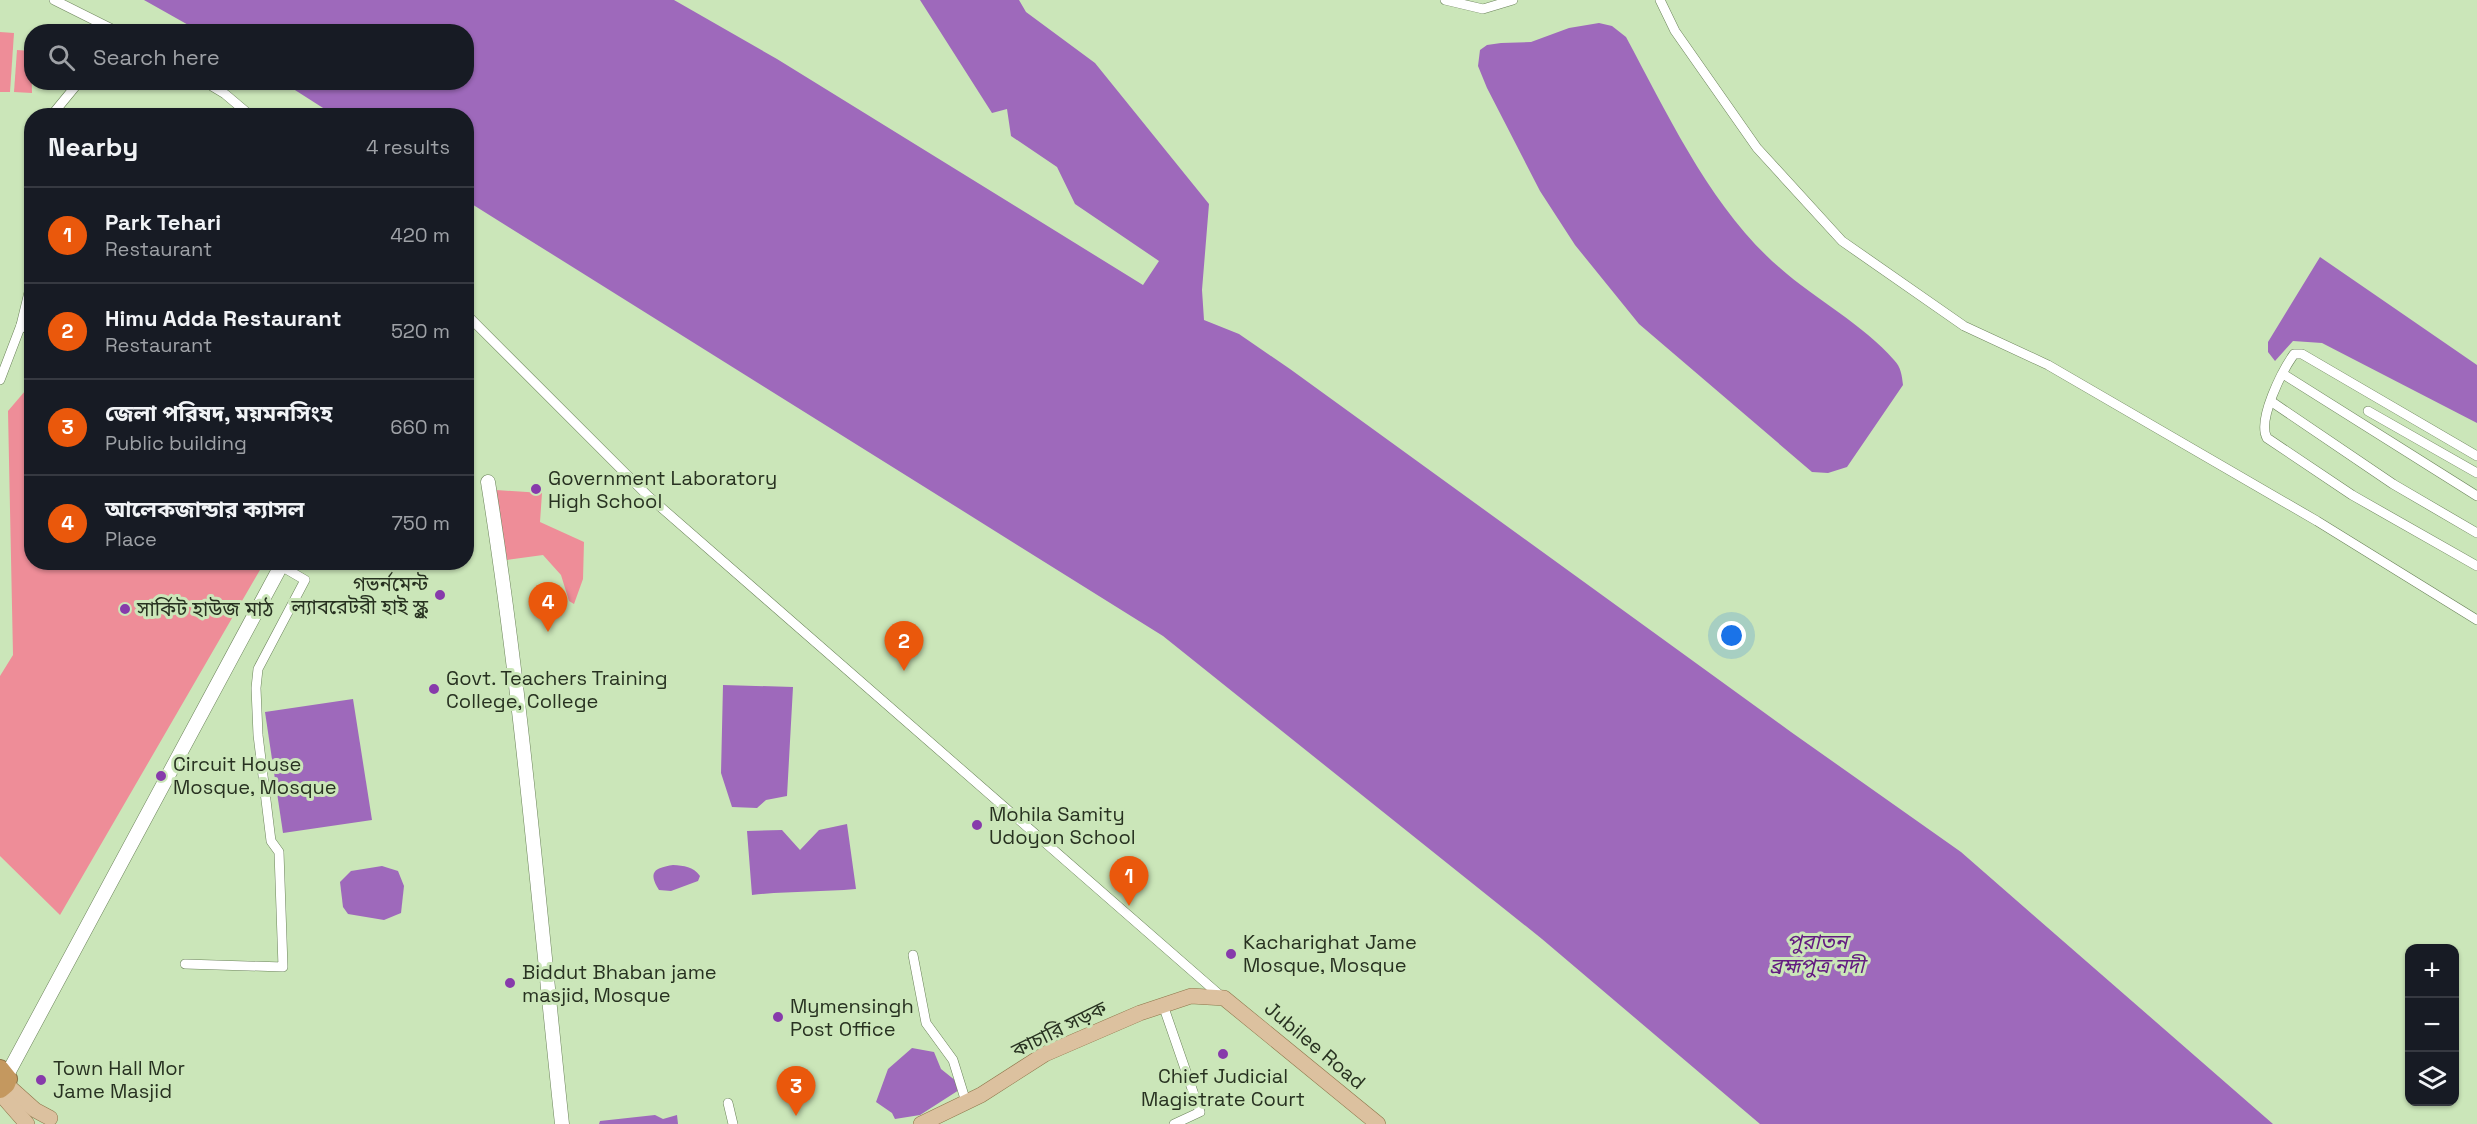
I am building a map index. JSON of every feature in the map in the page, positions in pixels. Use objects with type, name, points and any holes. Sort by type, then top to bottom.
[{"type":"main road","name":"কাচারি সড়ক","points":[[921,1124],[966,1102],[1045,1054],[1163,1005],[1191,996],[1224,998]]},
{"type":"main road","name":"Jubilee Road","points":[[1224,998],[1378,1124]]},
{"type":"main road","points":[[3,1082],[53,1123]]},
{"type":"main road","points":[[3,1082],[27,1124]]},
{"type":"street","points":[[54,0],[103,24]]},
{"type":"street","points":[[1445,0],[1483,9],[1513,0]]},
{"type":"street","points":[[1660,0],[1675,31],[1757,148],[1842,242],[1964,326],[2048,365],[2317,521],[2477,620]]},
{"type":"street","points":[[58,108],[72,90]]},
{"type":"street","points":[[218,90],[242,108]]},
{"type":"street","points":[[0,380],[24,313]]},
{"type":"street","points":[[474,322],[648,496],[1224,998]]},
{"type":"street","points":[[2477,456],[2302,354],[2294,354],[2262,422],[2266,438],[2352,495],[2477,566]]},
{"type":"street","points":[[2283,374],[2477,496]]},
{"type":"street","points":[[2272,402],[2393,484],[2477,532]]},
{"type":"street","points":[[2368,411],[2477,473]]},
{"type":"street","points":[[488,482],[506,593],[530,801],[562,1124]]},
{"type":"street","points":[[3,1082],[279,570]]},
{"type":"street","points":[[185,964],[283,967],[279,852],[271,841],[258,735],[256,688],[258,669],[265,653],[305,580],[291,570]]},
{"type":"street","points":[[913,955],[927,1023],[952,1060],[966,1102]]},
{"type":"street","points":[[1163,1005],[1200,1112],[1174,1124]]},
{"type":"street","points":[[728,1103],[733,1124]]},
{"type":"shaded area","points":[[0,32],[14,33],[10,92],[0,92]]},
{"type":"shaded area","points":[[17,50],[24,50],[24,90],[32,90],[32,93],[14,92]]},
{"type":"shaded area","name":"সার্কিট হাউজ মাঠ","points":[[24,392],[24,570],[260,570],[60,915],[0,856],[0,676],[13,655],[8,411]]},
{"type":"shaded area","points":[[496,490],[542,493],[540,522],[584,542],[583,579],[574,604],[569,601],[561,575],[543,555],[507,560]]},
{"type":"water","name":"পুরাতন ব্রহ্মপুত্র নদী","points":[[144,0],[674,0],[777,59],[1143,285],[1159,261],[1075,204],[1057,167],[1011,136],[1007,109],[992,113],[920,0],[1019,0],[1026,12],[1095,63],[1209,204],[1202,290],[1204,320],[1239,334],[1290,369],[1791,732],[1961,852],[2273,1124],[1760,1124],[1542,939],[1163,636],[474,205],[474,108],[323,108],[295,90],[474,90],[474,24],[187,24]]},
{"type":"water","points":[[1599,23],[1612,26],[1626,37],[1693,160],[1712,190],[1756,245],[1780,268],[1868,335],[1898,366],[1903,385],[1847,467],[1828,473],[1812,472],[1639,324],[1575,245],[1540,191],[1487,88],[1478,66],[1480,50],[1487,45],[1531,42],[1569,28]]},
{"type":"water","points":[[2320,257],[2477,365],[2477,423],[2322,343],[2293,341],[2275,361],[2268,352],[2268,342]]},
{"type":"water","points":[[723,685],[793,687],[787,796],[766,800],[757,808],[732,807],[721,773]]},
{"type":"water","points":[[353,699],[372,820],[283,833],[265,712]]},
{"type":"water","points":[[847,824],[856,889],[752,895],[747,831],[782,830],[800,850],[819,830]]},
{"type":"water","points":[[673,865],[694,870],[700,876],[698,881],[671,891],[659,890],[654,879],[655,872],[657,869]]},
{"type":"water","points":[[382,866],[398,871],[404,886],[401,913],[384,920],[348,914],[343,907],[340,882],[351,871]]},
{"type":"water","points":[[912,1048],[934,1052],[941,1069],[956,1081],[959,1090],[920,1115],[895,1119],[892,1113],[876,1102],[888,1069]]},
{"type":"water","points":[[655,1115],[663,1119],[677,1115],[678,1124],[599,1124],[600,1121]]},
{"type":"place","name":"Government Laboratory High School","points":[[536,489]]},
{"type":"place","name":"গভর্নমেন্ট ল্যাবরেটরী হাই স্কুল","points":[[440,595]]},
{"type":"place","name":"সার্কিট হাউজ মাঠ","points":[[125,609]]},
{"type":"place","name":"আলেকজান্ডার ক্যাসল","points":[[548,632]]},
{"type":"place","name":"Himu Adda Restaurant","points":[[904,671]]},
{"type":"place","name":"Govt. Teachers Training College, College","points":[[434,689]]},
{"type":"place","name":"Circuit House Mosque, Mosque","points":[[161,776]]},
{"type":"place","name":"Mohila Samity Udoyon School","points":[[977,825]]},
{"type":"place","name":"Park Tehari","points":[[1129,906]]},
{"type":"place","name":"Kacharighat Jame Mosque, Mosque","points":[[1231,954]]},
{"type":"place","name":"Biddut Bhaban jame masjid, Mosque","points":[[510,983]]},
{"type":"place","name":"Mymensingh Post Office","points":[[778,1017]]},
{"type":"place","name":"Chief Judicial Magistrate Court","points":[[1223,1054]]},
{"type":"place","name":"Town Hall Mor Jame Masjid","points":[[41,1080]]},
{"type":"place","name":"জেলা পরিষদ, ময়মনসিংহ","points":[[796,1116]]}]
